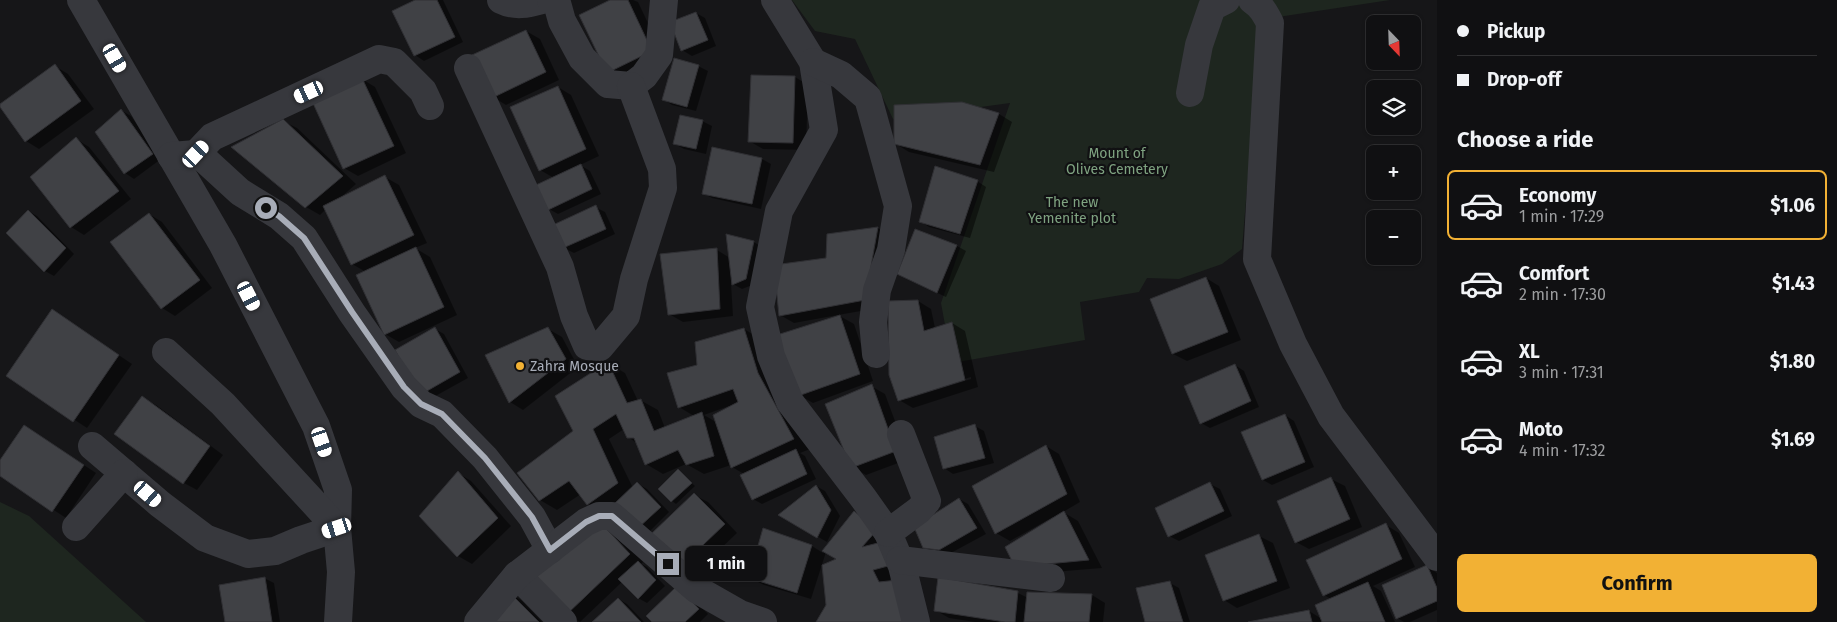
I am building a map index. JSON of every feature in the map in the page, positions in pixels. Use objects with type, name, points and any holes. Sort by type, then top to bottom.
[{"type":"street","points":[[81,0],[183,155],[223,245],[316,426],[338,490],[337,528],[341,572],[338,622]]},
{"type":"street","points":[[501,0],[513,5],[530,4],[542,0]]},
{"type":"street","points":[[551,0],[557,3],[562,21],[582,58],[608,84],[631,86],[644,76],[658,55],[664,0]]},
{"type":"street","points":[[775,0],[813,62],[824,130],[779,211],[760,307],[771,356],[790,402],[888,532],[900,560],[916,622]]},
{"type":"street","points":[[1190,93],[1199,44],[1212,7],[1226,0]]},
{"type":"street","points":[[1252,0],[1259,4],[1266,13],[1270,23],[1257,259],[1294,344],[1331,416],[1437,557]]},
{"type":"street","points":[[183,155],[212,137],[378,58],[394,62],[423,91],[430,106]]},
{"type":"street","points":[[813,62],[841,75],[868,98],[898,206],[891,250],[877,290],[873,322],[876,354]]},
{"type":"street","points":[[468,68],[560,267],[574,316],[587,346],[600,347],[626,316],[634,279],[663,188],[662,168],[631,86]]},
{"type":"street","points":[[183,155],[204,159],[240,192],[279,216],[304,238],[404,387],[421,404],[442,414],[485,458],[532,517],[550,550]]},
{"type":"street","points":[[166,352],[223,404],[337,528]]},
{"type":"street","points":[[888,532],[919,510],[927,501],[901,434]]},
{"type":"street","points":[[92,446],[204,538],[248,554],[274,551],[337,528]]},
{"type":"street","points":[[76,527],[124,473]]},
{"type":"street","points":[[478,622],[516,575],[586,522],[599,516],[612,516],[696,589],[740,614],[763,622]]},
{"type":"street","points":[[900,560],[1051,578]]},
{"type":"street","points":[[516,575],[563,622]]},
{"type":"green space","name":"Mount of Olives Cemetery","points":[[792,0],[1390,0],[1278,17],[1260,28],[1242,249],[1222,264],[1179,279],[1147,278],[1139,292],[1080,302],[1085,340],[952,363],[941,303],[1010,103],[893,119],[855,39],[815,31]]},
{"type":"green space","points":[[0,502],[29,516],[146,622],[0,622]]},
{"type":"building","points":[[415,0],[437,0],[455,37],[414,56],[392,11]]},
{"type":"building","points":[[610,0],[628,0],[652,51],[607,73],[579,15]]},
{"type":"building","points":[[696,12],[708,40],[681,51],[670,22]]},
{"type":"building","points":[[526,30],[546,72],[492,98],[472,55]]},
{"type":"building","points":[[674,58],[699,65],[687,107],[662,100]]},
{"type":"building","points":[[55,64],[81,101],[25,142],[0,107],[0,104]]},
{"type":"building","points":[[751,75],[795,76],[793,143],[748,142]]},
{"type":"building","points":[[362,78],[394,146],[343,169],[312,101]]},
{"type":"building","points":[[558,86],[586,149],[539,171],[510,107]]},
{"type":"building","points":[[962,102],[999,113],[980,165],[894,144],[894,105]]},
{"type":"building","points":[[121,109],[153,154],[124,174],[95,132]]},
{"type":"building","points":[[680,115],[703,120],[696,149],[673,144]]},
{"type":"building","points":[[283,119],[343,176],[305,208],[231,147]]},
{"type":"building","points":[[76,137],[119,191],[70,228],[30,177]]},
{"type":"building","points":[[712,147],[762,158],[752,204],[702,194]]},
{"type":"building","points":[[581,164],[592,189],[548,210],[536,185]]},
{"type":"building","points":[[935,166],[978,180],[960,234],[919,222]]},
{"type":"building","points":[[385,175],[414,235],[351,265],[323,206]]},
{"type":"building","points":[[596,205],[606,229],[563,248],[553,225]]},
{"type":"building","points":[[28,210],[66,248],[44,272],[6,233]]},
{"type":"building","points":[[149,213],[200,280],[161,309],[110,242]]},
{"type":"building","points":[[878,227],[865,300],[779,316],[774,265],[826,258],[827,234]]},
{"type":"building","points":[[915,229],[957,245],[937,293],[897,274]]},
{"type":"building","points":[[726,234],[754,241],[746,279],[732,285]]},
{"type":"building","points":[[416,247],[444,307],[384,335],[356,275]]},
{"type":"building","points":[[717,248],[720,309],[668,315],[660,254]]},
{"type":"building","points":[[1206,277],[1228,332],[1172,354],[1150,299]]},
{"type":"building","points":[[918,300],[924,331],[952,322],[965,380],[898,401],[889,375],[888,301]]},
{"type":"building","points":[[52,309],[119,355],[73,422],[6,376]]},
{"type":"building","points":[[840,315],[860,374],[798,396],[777,335]]},
{"type":"building","points":[[435,327],[460,372],[420,395],[395,350]]},
{"type":"building","points":[[548,327],[566,359],[509,403],[485,355]]},
{"type":"building","points":[[744,328],[758,373],[794,439],[731,468],[713,415],[738,402],[733,389],[678,408],[667,373],[697,365],[695,342]]},
{"type":"building","points":[[608,362],[627,403],[641,399],[654,431],[702,412],[714,456],[686,465],[678,450],[645,465],[634,438],[627,438],[616,414],[593,429],[618,483],[587,505],[569,481],[539,501],[517,473],[573,431],[555,396]]},
{"type":"building","points":[[1235,364],[1251,401],[1200,424],[1184,386]]},
{"type":"building","points":[[872,384],[896,451],[851,468],[825,404]]},
{"type":"building","points":[[142,396],[210,446],[183,484],[114,434]]},
{"type":"building","points":[[1285,414],[1305,462],[1262,480],[1241,432]]},
{"type":"building","points":[[975,424],[985,458],[943,469],[934,437]]},
{"type":"building","points":[[24,425],[84,465],[52,512],[0,476],[0,460]]},
{"type":"building","points":[[1046,445],[1067,494],[995,534],[972,486]]},
{"type":"building","points":[[796,449],[807,474],[752,500],[740,475]]},
{"type":"building","points":[[678,469],[692,483],[671,502],[658,489]]},
{"type":"building","points":[[458,471],[498,518],[457,557],[419,516]]},
{"type":"building","points":[[1331,477],[1350,519],[1295,543],[1277,501]]},
{"type":"building","points":[[637,482],[661,507],[637,529],[613,505]]},
{"type":"building","points":[[1210,482],[1224,511],[1168,537],[1155,508]]},
{"type":"building","points":[[816,485],[831,510],[817,538],[778,515]]},
{"type":"building","points":[[694,493],[725,524],[681,566],[650,535]]},
{"type":"building","points":[[959,498],[977,528],[939,550],[923,548],[914,527]]},
{"type":"building","points":[[854,511],[877,530],[862,547],[878,543],[888,566],[873,570],[879,582],[898,580],[909,622],[816,622],[826,605],[822,565],[836,559],[822,551]]},
{"type":"building","points":[[1064,511],[1089,560],[1015,567],[1005,547]]},
{"type":"building","points":[[600,522],[630,554],[566,615],[533,579]]},
{"type":"building","points":[[1386,523],[1402,559],[1323,596],[1306,560]]},
{"type":"building","points":[[763,528],[812,545],[797,593],[749,578]]},
{"type":"building","points":[[1259,534],[1277,581],[1223,601],[1205,555]]},
{"type":"building","points":[[638,561],[656,580],[638,599],[618,579]]},
{"type":"building","points":[[1427,565],[1437,588],[1437,601],[1396,619],[1382,585]]},
{"type":"building","points":[[265,577],[272,622],[225,622],[219,585]]},
{"type":"building","points":[[938,577],[1018,591],[1015,622],[934,611]]},
{"type":"building","points":[[1170,581],[1183,622],[1145,622],[1136,588]]},
{"type":"building","points":[[1368,582],[1385,622],[1322,622],[1315,605]]},
{"type":"building","points":[[677,586],[699,609],[685,622],[652,622],[646,616]]},
{"type":"building","points":[[1027,592],[1092,594],[1089,622],[1024,622]]},
{"type":"building","points":[[511,594],[539,622],[486,622]]},
{"type":"building","points":[[618,598],[641,622],[592,622]]},
{"type":"building","points":[[1309,610],[1312,622],[1248,622]]},
{"type":"place","name":"Zahra Mosque","points":[[520,366]]},
{"type":"route","points":[[266,208],[279,216],[304,238],[404,387],[421,404],[442,414],[485,458],[532,517],[550,550],[586,522],[599,516],[612,516],[668,564]]},
{"type":"park label","name":"The new Yemenite plot","points":[[1072,210]]}]
